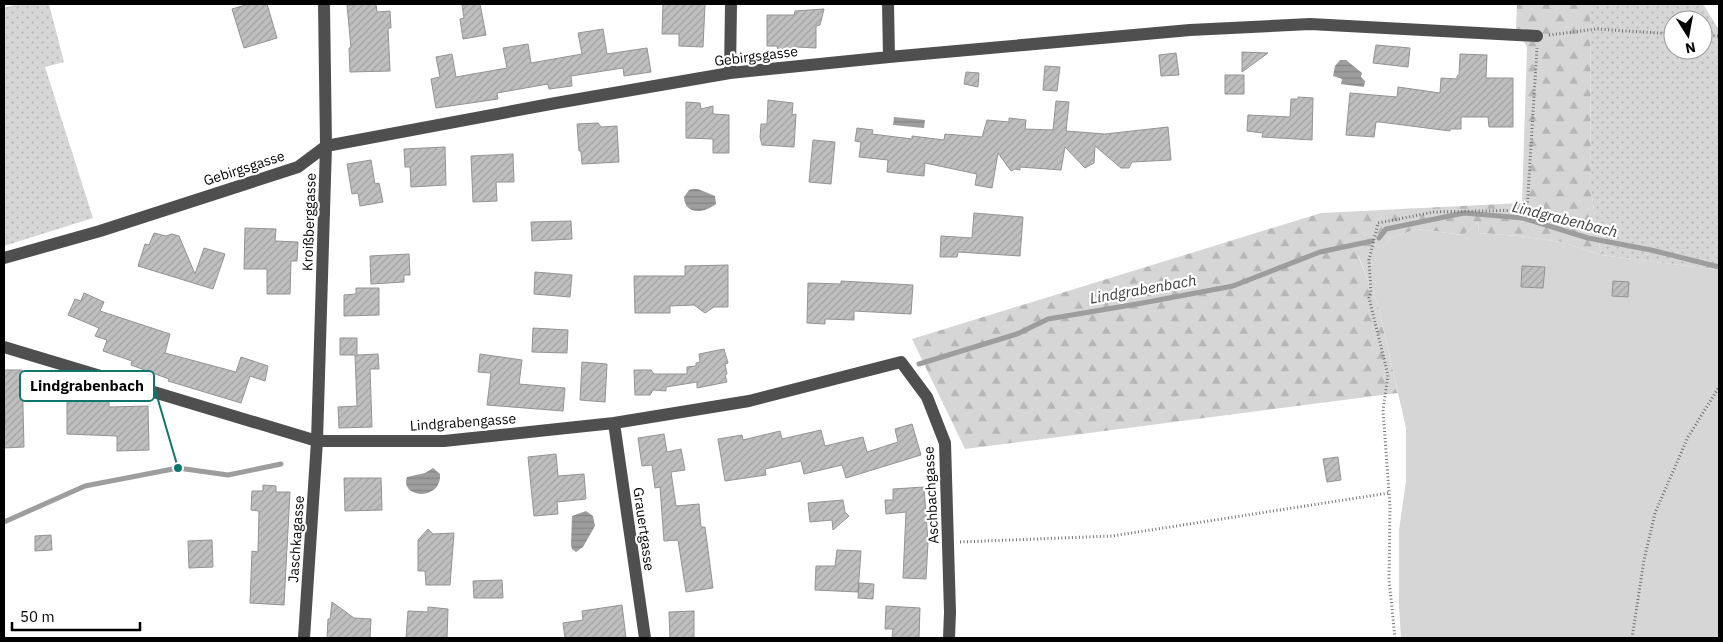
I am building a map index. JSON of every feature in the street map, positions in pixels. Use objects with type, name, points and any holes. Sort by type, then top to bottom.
[{"type":"street","name":"Kroißberggasse","points":[[317,442],[326,146],[324,4]]},
{"type":"street","points":[[730,73],[731,4]]},
{"type":"street","points":[[888,4],[889,57]]},
{"type":"street","name":"Gebirgsgasse","points":[[4,258],[100,231],[298,167],[326,146],[730,73],[1190,30],[1310,24],[1537,36]]},
{"type":"street","name":"Lindgrabengasse","points":[[4,347],[317,442],[444,441],[614,423],[749,401],[901,362]]},
{"type":"street","name":"Aschbachgasse","points":[[901,362],[927,397],[945,443],[950,612],[949,638]]},
{"type":"street","name":"Grauertgasse","points":[[614,423],[645,638]]},
{"type":"street","name":"Jaschkagasse","points":[[304,638],[317,442]]},
{"type":"path","points":[[1396,638],[1389,579],[1389,493],[1383,410],[1388,375],[1369,298],[1371,292],[1369,260],[1378,223],[1434,212],[1527,210],[1537,36],[1597,29],[1663,33]]},
{"type":"path","points":[[1632,638],[1644,560],[1655,514],[1688,437],[1719,387]]},
{"type":"path","points":[[948,543],[1112,536],[1389,493]]},
{"type":"green space","points":[[17,4],[49,4],[64,62],[45,67],[93,218],[4,246],[4,8]]},
{"type":"green space","points":[[1517,4],[1590,4],[1591,191],[1601,255],[1561,242],[1479,233],[1478,222],[1464,235],[1417,229],[1388,239],[1389,243],[1358,256],[1378,305],[1398,393],[965,449],[912,339],[1321,213],[1522,203],[1527,47],[1516,28]]},
{"type":"green space","points":[[1590,4],[1703,4],[1707,10],[1663,10],[1663,60],[1713,60],[1713,20],[1719,30],[1719,270],[1601,255],[1591,191]]},
{"type":"green space","points":[[1478,222],[1479,233],[1561,242],[1601,255],[1719,270],[1719,638],[1401,638],[1399,530],[1406,481],[1406,428],[1378,305],[1358,255],[1389,243],[1388,239],[1417,229],[1464,235]]},
{"type":"shaded area","points":[[1340,60],[1346,60],[1362,73],[1361,77],[1365,81],[1364,87],[1341,84],[1342,79],[1333,76],[1335,66]]},
{"type":"shaded area","points":[[894,117],[925,120],[924,128],[893,125]]},
{"type":"shaded area","points":[[692,189],[698,189],[715,196],[716,204],[701,211],[692,210],[685,203],[684,197]]},
{"type":"shaded area","points":[[433,468],[440,474],[439,483],[435,489],[421,494],[414,493],[409,489],[406,484],[407,477],[425,473]]},
{"type":"shaded area","points":[[586,511],[593,516],[595,526],[583,547],[576,552],[572,549],[571,545],[572,516]]},
{"type":"building","points":[[249,4],[267,4],[277,38],[244,48],[232,9]]},
{"type":"building","points":[[376,4],[377,12],[390,11],[391,28],[388,28],[390,71],[350,72],[349,48],[351,48],[347,5]]},
{"type":"building","points":[[480,4],[486,35],[463,39],[460,19],[464,18],[462,5]]},
{"type":"building","points":[[663,4],[705,4],[703,47],[679,46],[679,34],[662,34]]},
{"type":"building","points":[[824,9],[820,25],[816,26],[816,48],[796,47],[778,51],[777,46],[767,46],[767,15],[794,15],[795,11]]},
{"type":"building","points":[[603,29],[607,54],[647,48],[651,72],[624,76],[623,68],[571,76],[572,86],[549,89],[548,84],[497,93],[498,99],[436,108],[431,79],[440,77],[436,57],[452,54],[456,77],[507,68],[503,48],[528,44],[531,63],[582,54],[578,33]]},
{"type":"building","points":[[1376,45],[1410,48],[1408,67],[1373,63]]},
{"type":"building","points":[[1242,52],[1268,53],[1242,72]]},
{"type":"building","points":[[1176,53],[1179,75],[1161,76],[1159,55]]},
{"type":"building","points":[[1460,54],[1487,55],[1486,78],[1513,78],[1513,127],[1489,127],[1488,117],[1461,117],[1461,129],[1450,129],[1450,131],[1376,122],[1374,137],[1346,135],[1350,93],[1397,97],[1398,87],[1440,93],[1441,78],[1457,79],[1459,75]]},
{"type":"building","points":[[1045,66],[1060,67],[1057,91],[1043,90]]},
{"type":"building","points":[[966,72],[979,73],[978,87],[964,84]]},
{"type":"building","points":[[1225,75],[1244,75],[1244,94],[1225,94]]},
{"type":"building","points":[[1298,97],[1313,98],[1312,140],[1262,137],[1263,133],[1247,131],[1248,115],[1290,117],[1291,99],[1298,99]]},
{"type":"building","points":[[768,100],[793,103],[792,115],[796,114],[794,147],[762,145],[760,137],[761,124],[767,124]]},
{"type":"building","points":[[1056,101],[1069,102],[1066,131],[1105,134],[1168,127],[1171,160],[1132,162],[1129,168],[1121,168],[1095,146],[1094,163],[1085,168],[1065,147],[1061,170],[1020,167],[1020,170],[1015,169],[1011,171],[998,153],[992,188],[975,185],[977,174],[925,163],[924,176],[887,172],[888,160],[859,157],[861,142],[855,141],[857,128],[873,130],[872,134],[912,139],[912,136],[944,140],[945,134],[982,137],[987,120],[1009,122],[1009,118],[1026,120],[1025,129],[1053,130]]},
{"type":"building","points":[[686,102],[700,103],[701,109],[713,106],[713,114],[729,115],[729,153],[713,153],[713,139],[686,138]]},
{"type":"building","points":[[598,123],[601,127],[617,126],[619,162],[582,164],[577,124]]},
{"type":"building","points":[[813,140],[835,142],[831,184],[809,182]]},
{"type":"building","points":[[445,147],[446,185],[411,187],[410,167],[405,167],[404,149]]},
{"type":"building","points":[[513,154],[514,182],[496,182],[497,201],[473,202],[471,156]]},
{"type":"building","points":[[371,160],[375,184],[379,183],[383,202],[360,206],[358,193],[352,194],[347,164]]},
{"type":"building","points":[[974,213],[1023,217],[1020,256],[958,252],[957,257],[940,257],[941,236],[972,238]]},
{"type":"building","points":[[571,221],[572,239],[532,241],[531,222]]},
{"type":"building","points":[[245,228],[276,229],[275,241],[298,242],[297,261],[291,261],[290,294],[267,294],[267,269],[244,269]]},
{"type":"building","points":[[154,233],[166,236],[172,234],[179,236],[195,274],[204,248],[225,254],[213,289],[138,266],[145,244],[149,245]]},
{"type":"building","points":[[409,254],[410,275],[404,275],[404,282],[371,284],[370,256]]},
{"type":"building","points":[[728,265],[728,307],[714,307],[705,313],[694,305],[670,306],[670,313],[635,313],[634,276],[685,276],[685,266]]},
{"type":"building","points":[[1522,266],[1545,267],[1543,288],[1521,287]]},
{"type":"building","points":[[535,272],[572,275],[570,297],[534,294]]},
{"type":"building","points":[[841,281],[913,285],[911,314],[854,311],[854,320],[825,319],[825,324],[807,323],[808,283],[841,284]]},
{"type":"building","points":[[1613,281],[1629,282],[1628,297],[1612,296]]},
{"type":"building","points":[[356,288],[379,288],[379,315],[344,316],[344,295],[356,294]]},
{"type":"building","points":[[84,293],[104,302],[100,311],[170,334],[165,353],[236,372],[241,357],[268,366],[265,381],[250,376],[241,403],[168,381],[169,379],[131,365],[132,361],[103,351],[107,340],[95,336],[99,328],[68,315],[75,299],[81,301]]},
{"type":"building","points":[[533,328],[568,330],[567,353],[532,352]]},
{"type":"building","points":[[340,338],[357,338],[357,355],[378,354],[379,369],[370,369],[372,427],[339,428],[338,407],[357,406],[355,355],[340,355]]},
{"type":"building","points":[[724,349],[728,363],[725,364],[727,382],[697,388],[697,382],[666,387],[666,391],[653,390],[650,395],[635,395],[634,370],[651,370],[654,374],[687,374],[687,367],[696,366],[696,363],[700,362],[699,354]]},
{"type":"building","points":[[480,354],[522,360],[519,384],[565,388],[563,411],[487,405],[491,373],[478,372]]},
{"type":"building","points":[[582,362],[607,364],[605,402],[580,400]]},
{"type":"building","points":[[4,370],[22,370],[24,447],[4,448]]},
{"type":"building","points":[[51,370],[82,382],[83,396],[109,396],[109,407],[148,406],[149,450],[117,451],[117,436],[67,434],[67,398],[42,390]]},
{"type":"building","points":[[912,424],[921,455],[846,478],[842,465],[804,474],[801,461],[765,469],[766,475],[725,481],[718,439],[742,435],[743,440],[780,431],[782,439],[821,430],[825,446],[863,437],[867,452],[898,442],[895,429]]},
{"type":"building","points":[[664,434],[667,452],[681,449],[685,470],[671,472],[676,506],[699,504],[701,527],[705,527],[713,588],[686,592],[678,540],[664,541],[660,487],[655,488],[652,465],[642,466],[638,438]]},
{"type":"building","points":[[556,454],[558,476],[584,474],[586,499],[557,502],[558,514],[534,516],[528,457]]},
{"type":"building","points":[[1338,457],[1341,480],[1327,482],[1323,459]]},
{"type":"building","points":[[344,478],[381,478],[382,510],[345,511]]},
{"type":"building","points":[[263,485],[276,486],[276,492],[290,492],[284,605],[250,603],[252,551],[258,552],[259,511],[251,510],[252,491],[263,491]]},
{"type":"building","points":[[924,487],[928,542],[926,579],[903,578],[906,512],[886,514],[885,500],[893,500],[893,489]]},
{"type":"building","points":[[843,500],[845,512],[849,516],[833,530],[832,520],[810,522],[808,503]]},
{"type":"building","points":[[428,529],[433,534],[454,533],[450,585],[426,585],[425,571],[418,571],[418,540]]},
{"type":"building","points":[[51,535],[52,550],[35,551],[35,536]]},
{"type":"building","points":[[212,540],[213,567],[189,568],[188,541]]},
{"type":"building","points":[[837,550],[861,551],[858,592],[815,590],[816,566],[835,566]]},
{"type":"building","points":[[502,580],[503,598],[474,598],[473,581]]},
{"type":"building","points":[[859,583],[874,584],[873,599],[858,598]]},
{"type":"building","points":[[332,602],[354,618],[371,619],[370,638],[327,638],[328,619],[330,619]]},
{"type":"building","points":[[622,605],[626,638],[565,638],[563,623],[583,620],[582,611]]},
{"type":"building","points":[[886,606],[920,608],[919,638],[892,638],[893,629],[885,629]]},
{"type":"building","points":[[428,607],[448,609],[447,638],[406,638],[408,611],[428,612]]},
{"type":"building","points":[[694,611],[694,638],[670,638],[669,612]]},
{"type":"waterway","name":"Lindgrabenbach","points":[[1379,238],[1386,229],[1464,213],[1523,218],[1588,238],[1651,250],[1719,267]]},
{"type":"waterway","name":"Lindgrabenbach","points":[[919,364],[1017,334],[1048,319],[1233,286],[1320,252],[1372,241]]},
{"type":"waterway","name":"Lindgrabenbach","points":[[4,522],[85,486],[178,468],[228,475],[281,464]]},
{"type":"place","name":"Lindgrabenbach","points":[[178,468]]}]
